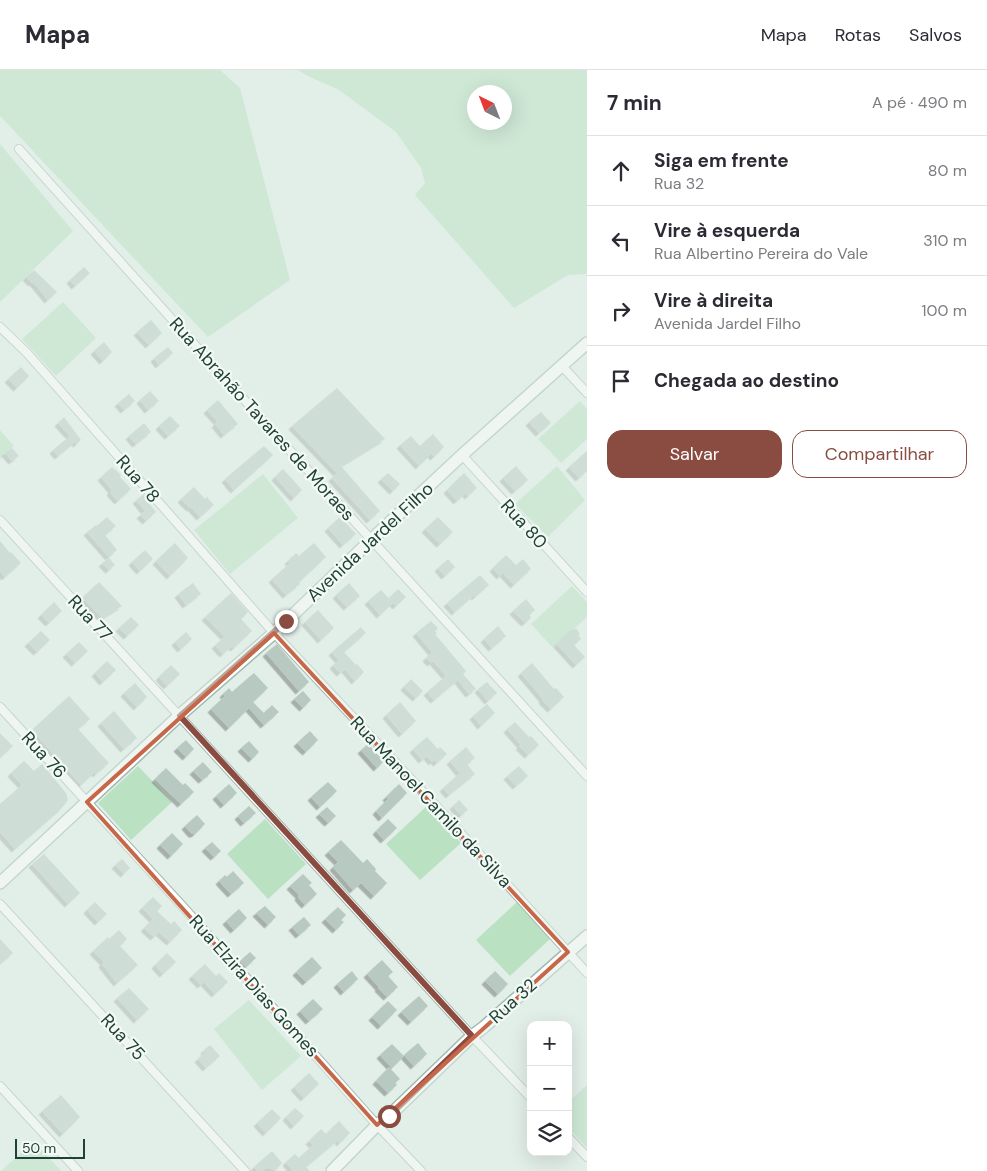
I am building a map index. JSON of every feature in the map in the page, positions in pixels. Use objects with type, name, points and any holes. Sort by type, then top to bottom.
[{"type":"main road","name":"Avenida Jardel Filho","points":[[0,883],[180,716],[274,633],[372,539],[587,343]]},
{"type":"main road","name":"Rua 32","points":[[332,1171],[472,1036],[587,936]]},
{"type":"street","name":"Rua Abrahão Tavares de Moraes","points":[[19,149],[284,444],[587,776]]},
{"type":"street","name":"Rua 78","points":[[0,327],[27,353],[274,633]]},
{"type":"street","points":[[562,366],[587,393]]},
{"type":"street","name":"Rua 80","points":[[462,456],[587,592]]},
{"type":"street","name":"Rua 77","points":[[0,520],[527,1094]]},
{"type":"street","name":"Rua Manoel Camilo da Silva","points":[[274,633],[438,808],[587,973]]},
{"type":"street","name":"Rua 76","points":[[0,707],[87,802]]},
{"type":"street","name":"Rua Elzira Dias Gomes","points":[[87,802],[421,1171]]},
{"type":"street","name":"Rua 75","points":[[0,904],[245,1171]]},
{"type":"street","points":[[0,1086],[78,1171]]},
{"type":"street","points":[[572,1141],[587,1157]]},
{"type":"highlighted area","points":[[274,633],[568,952],[377,1125],[87,802]]},
{"type":"green space","points":[[0,70],[220,70],[240,88],[290,280],[208,337],[0,116]]},
{"type":"green space","points":[[298,70],[587,70],[587,274],[568,275],[514,308],[415,195],[425,183],[421,168],[396,132],[339,90]]},
{"type":"green space","points":[[0,144],[73,231],[0,302]]},
{"type":"green space","points":[[63,302],[96,338],[56,376],[22,339]]},
{"type":"green space","points":[[580,401],[587,409],[587,439],[561,463],[538,439]]},
{"type":"green space","points":[[0,430],[14,446],[0,459]]},
{"type":"green space","points":[[557,466],[585,500],[548,537],[515,504]]},
{"type":"green space","points":[[263,474],[298,518],[230,574],[194,530]]},
{"type":"green space","points":[[572,586],[587,602],[587,617],[553,648],[531,624]]},
{"type":"green space","points":[[138,766],[172,802],[131,840],[98,803]]},
{"type":"green space","points":[[427,806],[461,843],[420,880],[386,844]]},
{"type":"green space","points":[[265,819],[306,864],[268,899],[227,854]]},
{"type":"green space","points":[[517,902],[550,939],[510,976],[476,940]]},
{"type":"green space","points":[[249,1000],[301,1056],[262,1090],[214,1029]]},
{"type":"green space","points":[[587,1085],[587,1148],[572,1131],[572,1098]]},
{"type":"green space","points":[[34,1141],[61,1171],[1,1171]]},
{"type":"building","points":[[84,267],[90,273],[75,286],[70,280]]},
{"type":"building","points":[[34,270],[57,292],[48,300],[33,282],[26,277]]},
{"type":"building","points":[[151,320],[162,333],[149,345],[137,332]]},
{"type":"building","points":[[104,342],[112,352],[103,361],[94,351]]},
{"type":"building","points":[[168,347],[173,353],[159,365],[154,358]]},
{"type":"building","points":[[21,367],[29,376],[17,388],[8,379]]},
{"type":"building","points":[[337,388],[385,439],[341,466],[380,511],[370,520],[332,478],[337,473],[292,426]]},
{"type":"building","points":[[150,391],[159,401],[148,410],[140,400]]},
{"type":"building","points":[[129,394],[135,401],[124,410],[118,403]]},
{"type":"building","points":[[218,400],[238,424],[224,435],[215,424],[218,422],[207,410]]},
{"type":"building","points":[[541,412],[551,423],[539,433],[529,422]]},
{"type":"building","points":[[170,416],[180,426],[168,436],[159,426]]},
{"type":"building","points":[[64,417],[81,440],[77,444],[75,442],[58,456],[53,450],[70,436],[58,423]]},
{"type":"building","points":[[144,423],[151,432],[136,444],[129,436]]},
{"type":"building","points":[[433,434],[444,447],[434,457],[431,454],[419,466],[400,445],[411,436],[420,446]]},
{"type":"building","points":[[264,446],[273,455],[234,490],[225,479]]},
{"type":"building","points":[[12,448],[19,456],[12,461],[5,453]]},
{"type":"building","points":[[587,451],[587,471],[579,478],[569,467]]},
{"type":"building","points":[[516,466],[528,480],[515,491],[503,478]]},
{"type":"building","points":[[112,467],[121,475],[120,477],[131,489],[118,501],[101,477]]},
{"type":"building","points":[[283,469],[302,490],[294,498],[275,477]]},
{"type":"building","points":[[388,473],[400,484],[393,491],[381,479]]},
{"type":"building","points":[[464,473],[477,488],[468,496],[466,493],[457,501],[447,490]]},
{"type":"building","points":[[194,487],[205,499],[207,497],[214,505],[200,517],[181,499]]},
{"type":"building","points":[[144,494],[156,512],[146,521],[140,515],[145,511],[136,500]]},
{"type":"building","points":[[107,517],[116,526],[105,535],[117,550],[109,557],[87,532]]},
{"type":"building","points":[[340,517],[356,534],[343,545],[328,528]]},
{"type":"building","points":[[438,517],[453,532],[440,544],[425,529]]},
{"type":"building","points":[[0,541],[21,563],[5,577],[0,571]]},
{"type":"building","points":[[175,543],[188,558],[170,576],[156,561]]},
{"type":"building","points":[[314,543],[326,557],[299,582],[300,584],[286,595],[272,579],[290,563],[288,561],[296,553],[299,556]]},
{"type":"building","points":[[145,550],[153,559],[140,571],[132,562]]},
{"type":"building","points":[[506,555],[516,565],[523,559],[531,569],[514,585],[503,573],[500,576],[493,568]]},
{"type":"building","points":[[109,558],[115,565],[109,570],[102,563]]},
{"type":"building","points":[[448,559],[455,567],[445,576],[438,568]]},
{"type":"building","points":[[480,575],[489,585],[455,612],[447,603]]},
{"type":"building","points":[[99,582],[122,606],[103,618],[82,598]]},
{"type":"building","points":[[193,583],[201,594],[186,605],[178,594]]},
{"type":"building","points":[[349,583],[360,596],[347,607],[336,595]]},
{"type":"building","points":[[398,589],[406,597],[396,606],[389,598]]},
{"type":"building","points":[[381,590],[393,603],[380,615],[368,601]]},
{"type":"building","points":[[231,593],[248,612],[241,619],[252,631],[234,648],[232,646],[223,654],[215,645],[225,637],[205,617]]},
{"type":"building","points":[[526,599],[535,610],[529,615],[531,618],[525,623],[513,611]]},
{"type":"building","points":[[54,602],[62,611],[49,623],[41,615]]},
{"type":"building","points":[[318,610],[334,628],[321,640],[305,622]]},
{"type":"building","points":[[131,617],[139,625],[127,636],[119,628]]},
{"type":"building","points":[[431,621],[438,628],[435,634],[466,671],[463,674],[476,689],[469,694],[458,680],[434,700],[427,692],[446,676],[433,661],[431,663],[426,658],[432,652],[416,633]]},
{"type":"building","points":[[498,626],[506,636],[492,648],[484,639]]},
{"type":"building","points":[[361,627],[366,633],[344,652],[364,672],[355,681],[345,669],[340,673],[333,665],[339,660],[332,652]]},
{"type":"building","points":[[573,628],[574,630],[576,628],[581,639],[574,645],[585,657],[576,665],[557,644]]},
{"type":"building","points":[[41,631],[50,640],[37,652],[28,643]]},
{"type":"building","points":[[186,632],[192,639],[181,649],[175,642]]},
{"type":"building","points":[[79,642],[88,651],[75,663],[66,654]]},
{"type":"building","points":[[277,644],[309,682],[299,691],[266,653]]},
{"type":"building","points":[[107,661],[116,670],[103,682],[95,673]]},
{"type":"building","points":[[532,663],[554,689],[556,688],[564,697],[551,709],[521,673]]},
{"type":"building","points":[[171,665],[180,674],[167,686],[159,677]]},
{"type":"building","points":[[254,673],[268,688],[253,702],[264,713],[272,705],[279,712],[264,725],[249,708],[229,728],[211,709],[225,696],[223,694],[229,688],[232,692]]},
{"type":"building","points":[[411,679],[423,691],[416,698],[404,687]]},
{"type":"building","points":[[487,682],[497,693],[488,701],[478,689]]},
{"type":"building","points":[[135,683],[147,697],[137,707],[124,693]]},
{"type":"building","points":[[303,691],[311,700],[303,708],[294,699]]},
{"type":"building","points":[[69,696],[90,719],[78,729],[109,763],[96,774],[95,772],[81,785],[32,730]]},
{"type":"building","points":[[400,702],[416,721],[402,734],[386,715]]},
{"type":"building","points":[[487,704],[495,713],[481,726],[473,716]]},
{"type":"building","points":[[114,711],[137,738],[124,749],[101,723]]},
{"type":"building","points":[[515,722],[539,745],[528,755],[507,729]]},
{"type":"building","points":[[310,731],[318,740],[306,752],[297,743]]},
{"type":"building","points":[[0,733],[13,746],[0,758]]},
{"type":"building","points":[[427,737],[438,749],[440,747],[447,754],[437,763],[434,760],[432,762],[427,756],[422,760],[413,749]]},
{"type":"building","points":[[186,740],[194,749],[186,757],[177,748]]},
{"type":"building","points":[[249,741],[259,752],[252,759],[241,748]]},
{"type":"building","points":[[368,744],[384,761],[377,768],[361,750]]},
{"type":"building","points":[[466,747],[475,758],[467,764],[475,774],[449,795],[443,788],[460,773],[450,761]]},
{"type":"building","points":[[24,761],[34,771],[42,764],[66,793],[68,800],[61,809],[15,849],[0,832],[0,804],[22,785],[11,773]]},
{"type":"building","points":[[203,762],[212,772],[202,780],[193,771]]},
{"type":"building","points":[[519,766],[528,776],[516,786],[507,776]]},
{"type":"building","points":[[166,768],[183,785],[185,783],[194,792],[181,804],[155,779]]},
{"type":"building","points":[[328,782],[337,791],[320,807],[311,797]]},
{"type":"building","points":[[229,784],[237,793],[224,805],[216,796]]},
{"type":"building","points":[[399,784],[407,793],[382,818],[376,811]]},
{"type":"building","points":[[459,800],[468,810],[461,815],[453,806]]},
{"type":"building","points":[[249,806],[256,813],[244,823],[238,816]]},
{"type":"building","points":[[327,807],[336,816],[328,823],[319,814]]},
{"type":"building","points":[[197,815],[205,824],[195,834],[192,834],[185,826]]},
{"type":"building","points":[[388,819],[397,828],[384,840],[376,831]]},
{"type":"building","points":[[172,833],[183,844],[171,856],[160,845]]},
{"type":"building","points":[[341,840],[363,863],[367,859],[376,869],[375,871],[387,883],[374,896],[361,883],[353,890],[333,867],[338,862],[328,852]]},
{"type":"building","points":[[212,842],[221,851],[214,857],[205,848]]},
{"type":"building","points":[[44,854],[80,893],[68,904],[32,864]]},
{"type":"building","points":[[122,859],[130,868],[124,874],[115,865]]},
{"type":"building","points":[[233,871],[244,883],[231,894],[219,881]]},
{"type":"building","points":[[303,874],[312,883],[309,885],[317,894],[305,905],[290,886]]},
{"type":"building","points":[[153,897],[162,906],[157,911],[171,924],[174,921],[182,930],[170,942],[159,932],[154,937],[144,928],[153,919],[142,908]]},
{"type":"building","points":[[95,902],[107,914],[98,922],[87,910]]},
{"type":"building","points":[[265,906],[276,917],[268,925],[256,913]]},
{"type":"building","points":[[338,907],[346,915],[341,920],[344,922],[336,930],[325,919]]},
{"type":"building","points":[[239,909],[247,918],[234,930],[226,921]]},
{"type":"building","points":[[304,917],[311,925],[299,935],[292,927]]},
{"type":"building","points":[[119,930],[127,939],[120,946],[138,965],[117,983],[102,964],[104,962],[93,951]]},
{"type":"building","points":[[0,939],[13,953],[0,964]]},
{"type":"building","points":[[250,952],[256,958],[246,967],[240,961]]},
{"type":"building","points":[[167,953],[176,962],[163,974],[155,965]]},
{"type":"building","points":[[312,957],[322,968],[306,982],[296,972]]},
{"type":"building","points":[[382,960],[393,972],[388,976],[398,987],[387,997],[367,974]]},
{"type":"building","points":[[205,964],[216,976],[219,973],[228,982],[215,994],[204,982],[201,985],[192,976]]},
{"type":"building","points":[[352,971],[358,979],[344,992],[337,984]]},
{"type":"building","points":[[495,971],[508,984],[498,994],[485,981]]},
{"type":"building","points":[[129,988],[149,1009],[137,1020],[117,998]]},
{"type":"building","points":[[419,996],[428,1006],[411,1022],[401,1012]]},
{"type":"building","points":[[313,999],[323,1009],[309,1021],[300,1011]]},
{"type":"building","points":[[388,1001],[397,1010],[381,1026],[372,1017]]},
{"type":"building","points":[[418,1043],[427,1054],[414,1066],[404,1055]]},
{"type":"building","points":[[392,1044],[404,1056],[392,1068],[380,1055]]},
{"type":"building","points":[[210,1045],[220,1056],[206,1068],[198,1059]]},
{"type":"building","points":[[389,1067],[400,1079],[395,1083],[397,1085],[388,1093],[376,1081]]},
{"type":"building","points":[[309,1073],[319,1084],[304,1098],[294,1087]]},
{"type":"building","points":[[61,1095],[80,1117],[63,1134],[42,1111]]},
{"type":"building","points":[[295,1108],[304,1116],[294,1126],[286,1117]]},
{"type":"building","points":[[272,1109],[281,1118],[266,1133],[257,1123]]},
{"type":"building","points":[[339,1121],[350,1133],[340,1143],[338,1140],[306,1167],[310,1171],[293,1171],[286,1162],[295,1154],[299,1158],[313,1145],[309,1141],[321,1129],[326,1134]]},
{"type":"building","points":[[272,1151],[282,1163],[276,1170],[266,1168],[263,1171],[258,1171],[254,1167]]},
{"type":"route","points":[[286,621],[180,716],[472,1036],[389,1116]]}]
